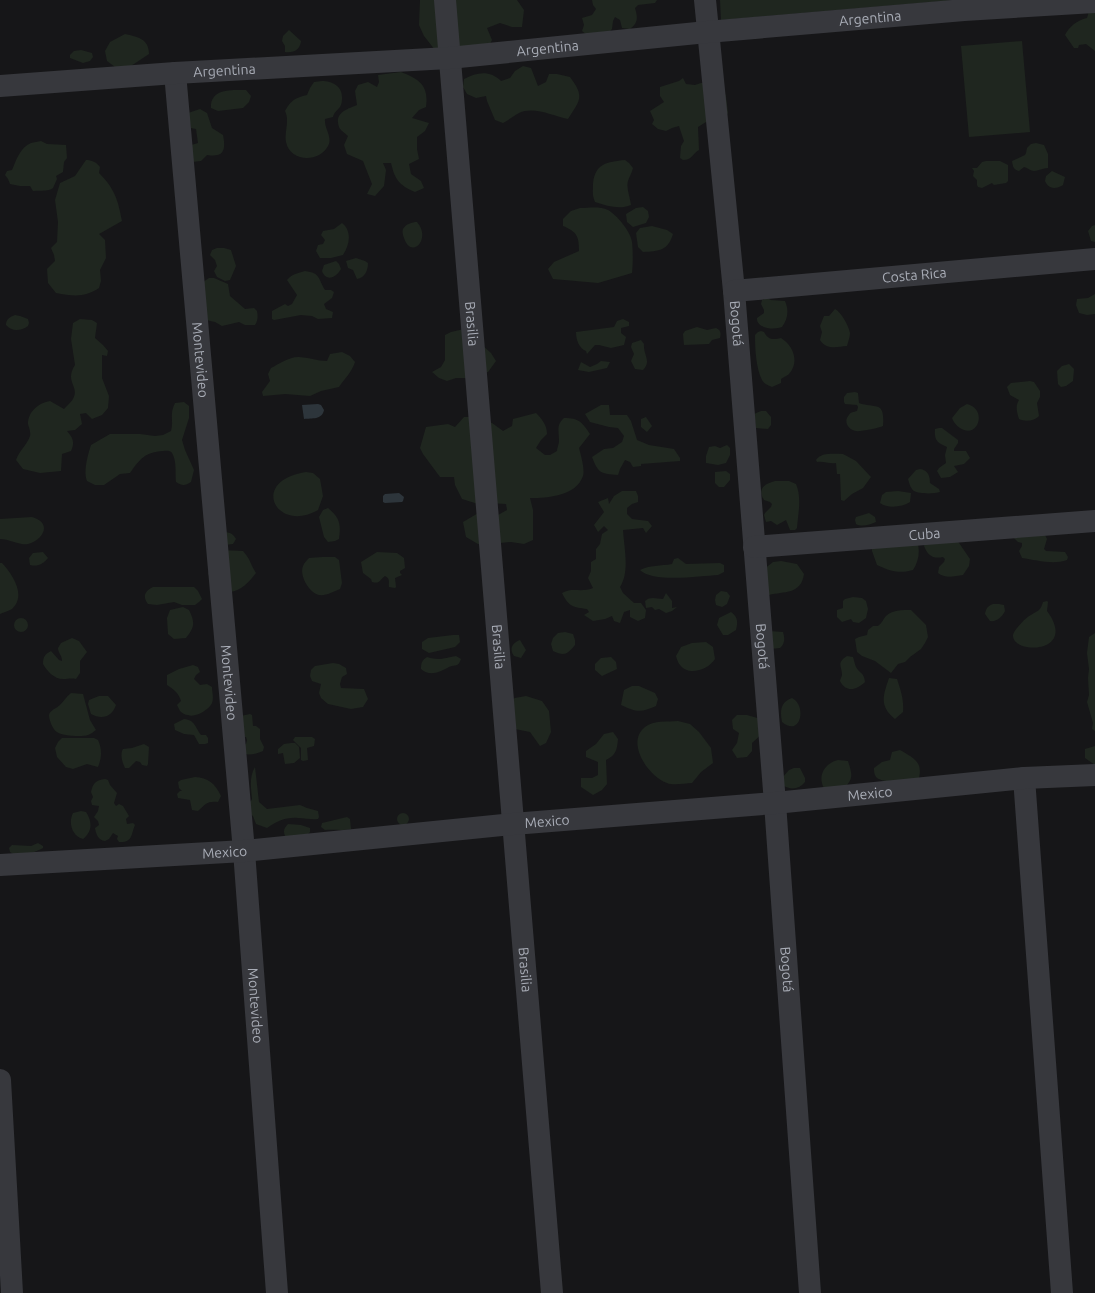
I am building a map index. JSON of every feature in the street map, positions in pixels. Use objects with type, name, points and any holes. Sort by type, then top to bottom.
[{"type":"street","name":"Brasilia","points":[[445,0],[552,1293]]},
{"type":"street","name":"Bogotá","points":[[705,0],[734,291],[775,803],[810,1293]]},
{"type":"street","name":"Argentina","points":[[0,86],[175,73],[449,58],[964,5],[1095,2]]},
{"type":"street","name":"Montevideo","points":[[175,73],[244,850],[277,1293]]},
{"type":"street","name":"Costa Rica","points":[[734,291],[1095,259]]},
{"type":"street","name":"Cuba","points":[[754,548],[1095,521]]},
{"type":"street","name":"Mexico","points":[[0,865],[244,850],[512,824],[775,803],[1024,778],[1095,775]]},
{"type":"street","points":[[1024,778],[1062,1293]]},
{"type":"street","points":[[0,1080],[12,1293]]},
{"type":"shaded area","points":[[420,0],[517,0],[524,10],[522,27],[512,27],[500,23],[487,28],[492,40],[488,48],[435,50],[424,36],[419,25]]},
{"type":"shaded area","points":[[592,0],[657,0],[655,3],[638,5],[635,8],[637,20],[635,25],[630,29],[622,28],[620,20],[615,17],[612,29],[603,39],[587,35],[582,31],[584,25],[582,18],[592,15],[596,9]]},
{"type":"shaded area","points":[[720,0],[956,0],[721,20]]},
{"type":"shaded area","points":[[1095,10],[1095,51],[1086,44],[1079,45],[1078,48],[1074,48],[1065,35],[1074,24],[1087,18],[1089,11]]},
{"type":"shaded area","points":[[289,30],[301,41],[298,49],[291,52],[285,52],[285,46],[282,41],[283,36]]},
{"type":"shaded area","points":[[125,34],[138,37],[145,41],[149,54],[131,66],[115,67],[107,61],[105,51],[110,42]]},
{"type":"shaded area","points":[[1022,41],[1030,132],[969,137],[961,46]]},
{"type":"shaded area","points":[[81,50],[92,53],[93,57],[90,61],[83,63],[70,58],[70,55],[74,51]]},
{"type":"shaded area","points":[[523,66],[531,68],[538,86],[546,82],[549,74],[570,77],[578,89],[579,98],[578,103],[568,119],[544,112],[525,111],[503,123],[495,120],[486,96],[476,98],[467,94],[463,87],[464,79],[474,75],[483,73],[488,74],[497,77],[501,81],[510,78],[515,71]]},
{"type":"shaded area","points":[[401,72],[418,80],[426,93],[426,107],[419,110],[412,118],[429,123],[425,131],[417,137],[419,159],[409,164],[411,174],[421,181],[424,188],[415,192],[405,187],[396,178],[391,163],[383,163],[386,170],[384,186],[375,196],[367,194],[372,184],[363,161],[347,154],[344,145],[348,136],[341,130],[338,118],[342,112],[357,105],[355,91],[358,85],[368,82],[377,87],[379,82],[378,75]]},
{"type":"shaded area","points":[[683,78],[686,84],[695,85],[701,83],[711,83],[723,88],[726,96],[728,113],[724,118],[712,125],[706,122],[698,127],[699,150],[686,160],[680,158],[681,146],[684,141],[679,126],[666,131],[658,129],[652,124],[654,120],[650,111],[664,102],[660,96],[660,87],[679,81]]},
{"type":"shaded area","points":[[322,81],[333,83],[338,87],[342,93],[341,105],[333,117],[325,119],[330,139],[324,152],[312,157],[299,157],[289,149],[286,142],[287,119],[285,111],[289,104],[294,100],[307,95],[314,82]]},
{"type":"shaded area","points":[[229,90],[246,90],[251,96],[249,102],[243,108],[218,111],[211,108],[214,97],[218,94]]},
{"type":"shaded area","points":[[200,109],[207,113],[212,128],[223,135],[224,149],[220,154],[213,156],[207,155],[201,161],[192,162],[188,146],[198,143],[196,129],[191,128],[188,113]]},
{"type":"shaded area","points":[[41,141],[47,144],[66,145],[67,158],[64,162],[63,172],[56,176],[57,179],[53,188],[33,191],[30,186],[10,184],[5,175],[7,171],[12,170],[21,151],[31,143]]},
{"type":"shaded area","points":[[1036,143],[1044,145],[1048,154],[1048,168],[1037,171],[1032,171],[1024,167],[1019,171],[1014,169],[1012,161],[1025,155],[1027,148],[1031,144]]},
{"type":"shaded area","points":[[86,160],[94,162],[100,167],[99,173],[109,184],[115,195],[122,221],[99,234],[105,240],[106,258],[100,270],[101,281],[99,288],[83,295],[56,293],[48,283],[47,269],[55,261],[51,248],[57,242],[58,222],[55,200],[60,183],[75,176]]},
{"type":"shaded area","points":[[625,160],[633,168],[628,179],[628,190],[631,205],[618,207],[595,202],[593,195],[593,184],[596,172],[607,163]]},
{"type":"shaded area","points":[[1000,161],[1008,165],[1008,181],[1006,183],[994,185],[992,183],[982,188],[978,187],[977,180],[973,176],[974,171],[972,168],[977,168],[982,162]]},
{"type":"shaded area","points":[[1052,171],[1065,177],[1063,185],[1053,188],[1047,184],[1045,181],[1046,176]]},
{"type":"shaded area","points":[[643,207],[648,211],[649,217],[646,223],[633,227],[627,222],[626,214],[636,208]]},
{"type":"shaded area","points":[[580,208],[598,208],[608,210],[612,212],[623,224],[629,233],[632,242],[632,273],[598,283],[553,279],[548,269],[554,262],[579,251],[578,238],[571,230],[563,226],[563,219],[571,211]]},
{"type":"shaded area","points":[[417,222],[421,228],[421,240],[419,245],[411,247],[407,244],[404,238],[403,230],[407,225]]},
{"type":"shaded area","points":[[342,223],[349,234],[347,246],[343,255],[331,258],[320,258],[316,251],[318,245],[323,244],[325,240],[321,235],[323,231],[334,229]]},
{"type":"shaded area","points":[[1095,225],[1095,242],[1091,241],[1088,231]]},
{"type":"shaded area","points":[[652,226],[667,230],[673,234],[671,240],[666,247],[662,249],[643,252],[638,247],[636,233],[640,228]]},
{"type":"shaded area","points":[[217,248],[231,250],[236,266],[230,280],[225,281],[217,277],[214,271],[217,266],[215,260],[210,255],[212,250]]},
{"type":"shaded area","points":[[356,258],[368,263],[366,273],[357,279],[353,270],[348,268],[346,261]]},
{"type":"shaded area","points":[[336,261],[341,269],[331,278],[326,277],[322,271],[324,265]]},
{"type":"shaded area","points":[[305,271],[317,275],[325,290],[331,290],[334,292],[332,298],[324,304],[326,309],[333,312],[332,318],[318,319],[312,316],[301,315],[274,320],[272,319],[272,311],[285,304],[288,306],[292,304],[297,295],[287,280],[293,275]]},
{"type":"shaded area","points":[[209,278],[214,278],[228,284],[230,296],[245,309],[254,308],[257,311],[258,318],[255,325],[245,325],[239,322],[222,326],[215,322],[206,320],[203,282]]},
{"type":"shaded area","points":[[1095,294],[1095,314],[1087,315],[1079,313],[1076,305],[1077,299],[1088,298]]},
{"type":"shaded area","points":[[767,298],[771,300],[785,301],[787,314],[786,321],[782,327],[766,328],[758,322],[757,318],[764,313],[761,304],[762,300]]},
{"type":"shaded area","points":[[835,309],[842,316],[849,330],[850,335],[847,346],[829,347],[820,340],[822,332],[820,326],[824,316],[829,316]]},
{"type":"shaded area","points":[[15,315],[28,319],[28,326],[17,330],[8,327],[6,325],[7,321],[10,317]]},
{"type":"shaded area","points":[[80,319],[92,320],[97,323],[95,338],[108,351],[107,356],[102,355],[102,378],[109,396],[108,408],[102,415],[92,419],[86,413],[80,414],[82,424],[75,430],[67,431],[72,438],[73,445],[71,451],[62,454],[61,471],[40,473],[23,469],[16,460],[30,436],[28,419],[32,412],[38,406],[50,401],[64,409],[75,395],[71,380],[72,371],[75,365],[71,339],[73,323]]},
{"type":"shaded area","points":[[623,319],[629,322],[629,326],[621,328],[621,333],[626,337],[624,345],[611,348],[595,345],[587,354],[577,341],[576,332],[614,327],[617,321]]},
{"type":"shaded area","points":[[697,327],[707,330],[716,328],[720,332],[720,338],[712,340],[709,344],[684,345],[683,334],[685,331]]},
{"type":"shaded area","points":[[464,329],[491,353],[496,361],[488,372],[468,378],[456,378],[447,381],[439,378],[432,372],[441,367],[445,360],[445,335]]},
{"type":"shaded area","points":[[761,331],[771,339],[781,338],[789,345],[794,354],[794,364],[789,374],[781,379],[781,383],[772,387],[763,381],[757,364],[755,335]]},
{"type":"shaded area","points":[[641,340],[644,344],[647,361],[646,367],[643,370],[635,369],[631,361],[634,354],[631,347],[632,343]]},
{"type":"shaded area","points":[[342,352],[350,356],[355,362],[354,366],[339,387],[321,391],[310,396],[285,394],[263,396],[262,392],[270,381],[268,374],[271,368],[295,357],[327,361],[330,354]]},
{"type":"shaded area","points":[[601,361],[610,362],[607,368],[589,372],[578,370],[581,362],[590,367]]},
{"type":"shaded area","points":[[1069,364],[1074,369],[1073,381],[1066,386],[1061,387],[1058,384],[1057,371],[1062,366]]},
{"type":"shaded area","points":[[1034,382],[1040,391],[1040,397],[1037,403],[1039,416],[1032,420],[1019,419],[1017,407],[1019,400],[1010,395],[1007,387],[1011,383]]},
{"type":"shaded area","points":[[847,393],[858,393],[859,403],[875,406],[881,409],[883,426],[858,431],[851,429],[847,425],[847,417],[850,413],[857,411],[858,407],[857,405],[845,404],[844,397]]},
{"type":"shaded area","points":[[184,402],[189,406],[189,418],[182,440],[194,470],[191,482],[184,485],[176,482],[174,456],[169,451],[147,455],[140,460],[130,473],[120,474],[104,485],[95,485],[87,481],[87,458],[91,445],[110,434],[163,435],[171,431],[172,411],[175,403]]},
{"type":"shaded area","points":[[967,404],[973,407],[979,417],[976,427],[972,430],[966,431],[957,426],[952,418],[960,408]]},
{"type":"shaded area","points":[[302,405],[321,405],[324,410],[323,413],[316,418],[304,419]]},
{"type":"shaded area","points":[[601,405],[609,405],[610,415],[627,415],[631,421],[637,440],[649,445],[674,449],[680,458],[680,461],[641,464],[641,466],[633,467],[630,462],[625,460],[618,475],[601,472],[596,466],[592,457],[604,449],[613,448],[622,442],[624,436],[618,428],[590,422],[585,414]]},
{"type":"shaded area","points":[[761,411],[766,411],[771,417],[771,425],[768,429],[756,428],[754,414]]},
{"type":"shaded area","points":[[536,413],[544,422],[547,434],[536,448],[545,455],[550,455],[557,451],[559,442],[559,426],[564,418],[577,420],[585,426],[590,434],[579,448],[583,466],[583,476],[579,483],[568,492],[553,496],[530,498],[533,510],[533,540],[524,544],[511,542],[478,544],[466,537],[463,522],[480,512],[498,515],[507,510],[506,504],[478,504],[462,499],[455,485],[454,477],[440,477],[420,448],[426,427],[448,424],[455,427],[464,417],[471,417],[481,418],[503,431],[512,426],[513,419]]},
{"type":"shaded area","points":[[646,417],[652,426],[647,432],[641,427],[641,419]]},
{"type":"shaded area","points":[[942,428],[958,440],[954,451],[966,451],[970,458],[964,464],[954,466],[958,472],[950,477],[941,478],[937,471],[946,463],[945,455],[947,447],[937,441],[935,429]]},
{"type":"shaded area","points":[[727,445],[730,448],[730,455],[726,463],[718,465],[706,463],[706,456],[709,447],[715,446],[720,448]]},
{"type":"shaded area","points":[[843,454],[856,461],[871,477],[863,488],[852,494],[844,501],[841,500],[840,474],[837,474],[836,463],[817,462],[816,460],[818,457],[824,455]]},
{"type":"shaded area","points":[[920,469],[927,472],[930,483],[939,489],[940,492],[923,493],[913,490],[908,479],[916,470]]},
{"type":"shaded area","points":[[726,471],[730,474],[730,480],[724,487],[719,487],[715,483],[715,472]]},
{"type":"shaded area","points":[[306,472],[313,473],[320,479],[323,496],[318,510],[303,516],[291,515],[281,511],[275,503],[273,494],[278,485],[288,477]]},
{"type":"shaded area","points":[[775,481],[789,481],[796,484],[799,495],[799,506],[797,528],[795,530],[790,530],[786,520],[777,525],[771,521],[766,522],[764,515],[772,504],[764,500],[761,493],[765,485]]},
{"type":"shaded area","points":[[622,491],[636,491],[638,496],[638,502],[627,508],[627,514],[632,519],[648,521],[652,526],[646,533],[643,528],[623,530],[626,567],[620,587],[623,593],[634,603],[641,603],[646,610],[645,618],[638,621],[630,617],[630,610],[624,612],[620,623],[614,621],[612,616],[593,621],[584,615],[589,612],[587,609],[572,606],[562,593],[570,590],[585,590],[593,588],[588,578],[591,571],[591,562],[596,559],[596,549],[600,544],[602,534],[608,530],[604,526],[598,532],[594,525],[604,512],[598,502],[608,498],[609,504],[614,496]]},
{"type":"shaded area","points":[[898,491],[911,493],[910,502],[895,507],[880,503],[882,495],[886,492]]},
{"type":"shaded area","points":[[399,493],[404,497],[402,502],[383,502],[383,496],[385,494]]},
{"type":"shaded area","points":[[328,508],[337,518],[340,529],[339,539],[328,542],[324,537],[319,517],[323,510]]},
{"type":"shaded area","points":[[869,513],[875,517],[876,522],[866,525],[856,524],[856,517]]},
{"type":"shaded area","points":[[32,517],[42,523],[44,527],[44,531],[38,539],[25,544],[0,539],[0,519]]},
{"type":"shaded area","points":[[222,532],[234,535],[236,539],[233,544],[224,545]]},
{"type":"shaded area","points":[[1015,534],[1045,535],[1047,539],[1044,549],[1046,551],[1065,552],[1068,557],[1067,560],[1050,562],[1022,558],[1019,551],[1022,543],[1018,542],[1014,538]]},
{"type":"shaded area","points":[[957,540],[970,559],[969,566],[963,575],[950,577],[941,575],[938,573],[939,567],[945,559],[943,557],[936,558],[931,556],[924,546],[925,544]]},
{"type":"shaded area","points":[[872,544],[918,544],[918,558],[913,570],[903,572],[894,571],[877,565],[872,551]]},
{"type":"shaded area","points":[[219,550],[243,551],[248,557],[256,573],[238,590],[228,592],[215,587],[208,574],[213,554]]},
{"type":"shaded area","points":[[43,552],[48,558],[46,560],[38,565],[30,565],[29,558],[33,553]]},
{"type":"shaded area","points":[[377,552],[397,553],[404,558],[405,568],[400,571],[402,575],[395,578],[395,588],[389,587],[389,579],[385,576],[378,582],[372,582],[371,579],[363,573],[361,562]]},
{"type":"shaded area","points":[[335,557],[339,560],[342,583],[340,589],[330,594],[319,595],[315,594],[308,587],[302,574],[302,570],[304,564],[309,558]]},
{"type":"shaded area","points":[[678,558],[686,564],[720,563],[724,565],[724,572],[718,575],[665,578],[646,574],[640,570],[651,566],[672,564],[674,559]]},
{"type":"shaded area","points":[[781,561],[797,564],[804,574],[802,581],[796,589],[769,595],[763,570],[773,562]]},
{"type":"shaded area","points":[[0,563],[2,563],[14,579],[18,591],[18,597],[12,609],[0,614]]},
{"type":"shaded area","points":[[153,587],[194,587],[202,599],[195,605],[182,605],[174,602],[157,605],[148,604],[145,599],[145,594]]},
{"type":"shaded area","points":[[721,591],[727,592],[730,596],[727,604],[722,607],[716,605],[715,600],[716,595]]},
{"type":"shaded area","points":[[666,593],[672,601],[672,608],[677,607],[672,611],[666,613],[659,609],[655,610],[652,607],[646,608],[645,601],[647,599],[663,599]]},
{"type":"shaded area","points":[[853,597],[862,598],[866,601],[868,609],[866,618],[859,623],[853,622],[851,619],[842,622],[837,617],[837,610],[843,608],[843,601],[845,599]]},
{"type":"shaded area","points":[[1047,601],[1047,611],[1055,625],[1055,636],[1050,643],[1041,647],[1031,648],[1022,646],[1015,641],[1013,635],[1014,633],[1026,618],[1039,610],[1043,602]]},
{"type":"shaded area","points":[[993,604],[1004,605],[1005,611],[999,619],[990,621],[985,614],[986,610]]},
{"type":"shaded area","points":[[183,607],[189,610],[193,624],[191,631],[186,638],[174,639],[168,634],[167,618],[170,610]]},
{"type":"shaded area","points":[[911,610],[926,625],[928,637],[921,649],[905,662],[898,664],[891,673],[875,661],[862,656],[857,652],[855,639],[867,635],[868,630],[873,626],[878,626],[886,616],[894,611]]},
{"type":"shaded area","points":[[731,612],[737,620],[736,630],[728,635],[723,635],[717,625],[719,618]]},
{"type":"shaded area","points":[[21,618],[26,620],[28,625],[26,630],[21,632],[16,630],[14,625],[16,620]]},
{"type":"shaded area","points":[[769,631],[783,632],[784,641],[780,648],[770,649]]},
{"type":"shaded area","points":[[565,632],[573,634],[575,645],[567,653],[560,654],[553,651],[551,644],[553,638],[558,633]]},
{"type":"shaded area","points":[[1095,633],[1095,731],[1092,729],[1093,723],[1087,702],[1089,695],[1089,669],[1087,653],[1089,637]]},
{"type":"shaded area","points":[[459,635],[460,642],[455,647],[429,653],[422,649],[422,642],[428,638]]},
{"type":"shaded area","points":[[72,638],[79,641],[87,652],[80,661],[80,673],[76,679],[57,678],[49,672],[43,664],[44,658],[51,651],[59,660],[62,661],[58,648],[61,643]]},
{"type":"shaded area","points":[[520,640],[526,650],[521,658],[514,656],[512,653],[512,646]]},
{"type":"shaded area","points":[[706,642],[713,647],[715,659],[712,663],[699,670],[688,671],[684,669],[678,662],[676,656],[681,647],[692,643]]},
{"type":"shaded area","points":[[456,656],[461,659],[459,664],[439,672],[428,673],[421,669],[422,662],[427,657],[439,659]]},
{"type":"shaded area","points":[[847,656],[853,657],[856,667],[863,675],[865,682],[859,687],[852,689],[848,689],[842,685],[840,681],[842,675],[840,665]]},
{"type":"shaded area","points":[[611,657],[616,662],[617,669],[602,676],[595,670],[595,664],[601,658]]},
{"type":"shaded area","points":[[333,663],[339,664],[346,668],[347,674],[342,677],[340,684],[341,688],[364,689],[368,699],[363,707],[351,709],[328,704],[321,698],[319,693],[321,684],[312,681],[310,676],[311,670],[315,666]]},
{"type":"shaded area","points":[[193,665],[198,667],[200,672],[194,679],[200,685],[207,684],[212,687],[213,699],[210,706],[205,711],[191,716],[180,711],[177,705],[181,701],[180,698],[176,692],[167,685],[167,675],[179,669]]},
{"type":"shaded area","points":[[889,678],[897,679],[903,699],[903,712],[895,719],[886,710],[884,705],[884,695]]},
{"type":"shaded area","points":[[632,686],[639,686],[655,693],[658,699],[656,706],[638,711],[621,705],[624,690]]},
{"type":"shaded area","points":[[71,693],[83,694],[90,720],[96,730],[89,735],[77,736],[63,734],[56,731],[52,725],[49,717],[50,713]]},
{"type":"shaded area","points":[[99,696],[108,696],[116,705],[109,715],[99,717],[91,714],[88,704],[89,700]]},
{"type":"shaded area","points":[[526,696],[542,701],[549,711],[551,732],[546,743],[540,746],[530,732],[510,728],[507,701]]},
{"type":"shaded area","points":[[792,698],[797,702],[799,707],[800,719],[794,726],[788,726],[782,722],[781,711],[785,702]]},
{"type":"shaded area","points":[[250,714],[252,715],[253,726],[260,729],[260,739],[264,747],[263,751],[258,753],[244,754],[241,746],[246,744],[247,740],[246,737],[243,737],[236,717]]},
{"type":"shaded area","points":[[737,715],[747,715],[761,719],[764,732],[752,743],[752,751],[747,757],[737,758],[732,750],[737,743],[739,733],[733,729],[732,720]]},
{"type":"shaded area","points":[[184,719],[193,722],[201,735],[206,735],[208,738],[208,743],[199,744],[194,735],[184,734],[175,730],[174,724]]},
{"type":"shaded area","points":[[678,721],[690,724],[699,732],[711,748],[713,763],[701,772],[692,783],[673,784],[660,780],[647,767],[638,750],[637,742],[639,734],[645,727],[656,722]]},
{"type":"shaded area","points":[[613,732],[618,739],[618,743],[614,754],[606,760],[607,784],[602,790],[593,795],[581,787],[581,778],[592,778],[598,775],[598,762],[586,757],[586,751],[596,744],[604,734]]},
{"type":"shaded area","points":[[295,737],[312,737],[315,739],[314,746],[307,748],[308,760],[301,760],[301,748],[293,740]]},
{"type":"shaded area","points":[[62,738],[94,738],[98,740],[101,753],[98,767],[87,764],[73,769],[66,767],[57,757],[55,748]]},
{"type":"shaded area","points":[[295,743],[299,747],[300,758],[294,763],[285,764],[283,753],[278,754],[278,749],[284,744]]},
{"type":"shaded area","points":[[144,744],[149,747],[147,766],[136,761],[129,768],[125,768],[122,758],[123,749]]},
{"type":"shaded area","points":[[1095,746],[1095,765],[1085,758],[1085,749]]},
{"type":"shaded area","points":[[900,750],[914,759],[919,765],[920,775],[918,782],[884,781],[875,776],[874,768],[882,762],[890,760],[892,752]]},
{"type":"shaded area","points":[[838,760],[848,761],[851,779],[844,788],[824,788],[821,779],[826,767]]},
{"type":"shaded area","points":[[255,767],[259,802],[267,809],[300,805],[318,811],[318,819],[290,818],[278,821],[267,828],[256,824],[253,816],[244,804],[252,799],[251,779]]},
{"type":"shaded area","points":[[800,768],[805,778],[805,782],[800,787],[788,788],[782,785],[782,778],[789,770]]},
{"type":"shaded area","points":[[195,777],[211,782],[221,796],[218,802],[209,803],[198,811],[192,810],[190,800],[178,798],[177,794],[182,791],[179,788],[178,782]]},
{"type":"shaded area","points":[[105,779],[108,780],[110,785],[117,793],[114,803],[116,806],[119,804],[123,806],[129,816],[126,819],[127,824],[133,823],[135,825],[131,837],[124,842],[119,842],[117,839],[118,836],[113,833],[109,839],[105,841],[99,838],[96,832],[95,828],[99,825],[98,821],[94,817],[99,806],[92,805],[91,801],[93,797],[91,792],[95,782]]},
{"type":"shaded area","points":[[81,811],[86,812],[90,822],[89,833],[83,839],[76,835],[71,825],[73,813]]},
{"type":"shaded area","points":[[401,813],[405,813],[409,819],[405,825],[401,825],[397,821],[397,817]]},
{"type":"shaded area","points":[[347,817],[350,819],[351,829],[325,830],[321,827],[322,823]]},
{"type":"shaded area","points":[[288,824],[301,825],[310,828],[310,832],[306,836],[285,836],[284,830]]},
{"type":"shaded area","points":[[38,843],[43,846],[43,848],[27,854],[18,853],[15,855],[10,852],[9,848],[12,845],[31,846]]}]
